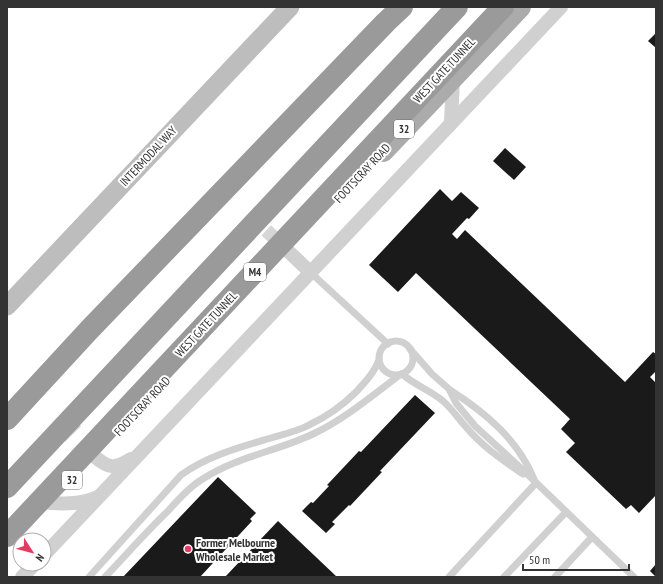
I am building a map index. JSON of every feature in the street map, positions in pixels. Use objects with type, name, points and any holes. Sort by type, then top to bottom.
[{"type":"highway","points":[[7,419],[96,324],[402,7]]},
{"type":"highway","points":[[7,487],[457,7]]},
{"type":"highway","name":"WEST GATE TUNNEL","points":[[7,536],[504,7]]},
{"type":"main road","name":"FOOTSCRAY ROAD","points":[[50,503],[520,7]]},
{"type":"street","name":"INTERMODAL WAY","points":[[7,306],[290,7]]},
{"type":"street","name":"FOOTSCRAY ROAD","points":[[52,547],[561,7]]},
{"type":"street","points":[[451,123],[453,77]]},
{"type":"street","points":[[288,251],[310,272]]},
{"type":"street","name":"FOOTSCRAY ROAD","points":[[94,456],[109,466],[115,467],[143,451]]},
{"type":"street","name":"FOOTSCRAY ROAD","points":[[50,503],[74,504],[87,502],[103,494]]},
{"type":"lane","points":[[310,272],[388,344]]},
{"type":"lane","points":[[89,577],[180,475],[198,464],[220,454],[307,426],[318,421],[350,397],[370,377],[379,360],[381,350],[388,344],[397,341],[406,345],[432,374],[449,389],[485,415],[512,442],[528,464],[536,483]]},
{"type":"lane","points":[[105,577],[190,488],[224,466],[297,440],[325,428],[343,418],[405,372],[412,364],[412,354],[410,349]]},
{"type":"lane","points":[[379,360],[386,372],[396,375],[401,374],[411,382],[444,402],[488,449],[536,483]]},
{"type":"lane","points":[[449,389],[456,403],[475,426],[634,577]]},
{"type":"lane","points":[[449,577],[536,483]]},
{"type":"lane","points":[[504,577],[566,512]]},
{"type":"lane","points":[[555,577],[592,537]]},
{"type":"building","points":[[656,33],[656,48],[648,41]]},
{"type":"building","points":[[505,148],[526,167],[514,180],[493,161]]},
{"type":"building","points":[[440,189],[452,201],[461,192],[479,208],[452,234],[457,239],[465,230],[625,382],[653,352],[656,354],[656,371],[650,377],[656,383],[656,495],[639,513],[631,505],[626,509],[566,452],[575,443],[561,429],[570,419],[416,273],[398,292],[369,265]]},
{"type":"building","points":[[415,395],[435,413],[380,471],[382,472],[350,506],[349,505],[332,522],[335,524],[326,533],[302,511],[311,502],[313,503],[329,486],[327,485],[359,451],[361,452]]},
{"type":"building","name":"Former Melbourne Wholesale Market","points":[[218,477],[256,513],[250,519],[252,521],[200,577],[123,577]]},
{"type":"building","points":[[278,521],[337,577],[225,577]]},
{"type":"building","points":[[656,564],[656,577],[650,571]]},
{"type":"tunnel","points":[[251,216],[287,250]]},
{"type":"tunnel","points":[[58,418],[94,456]]},
{"type":"place","name":"Former Melbourne Wholesale Market","points":[[188,549]]}]
